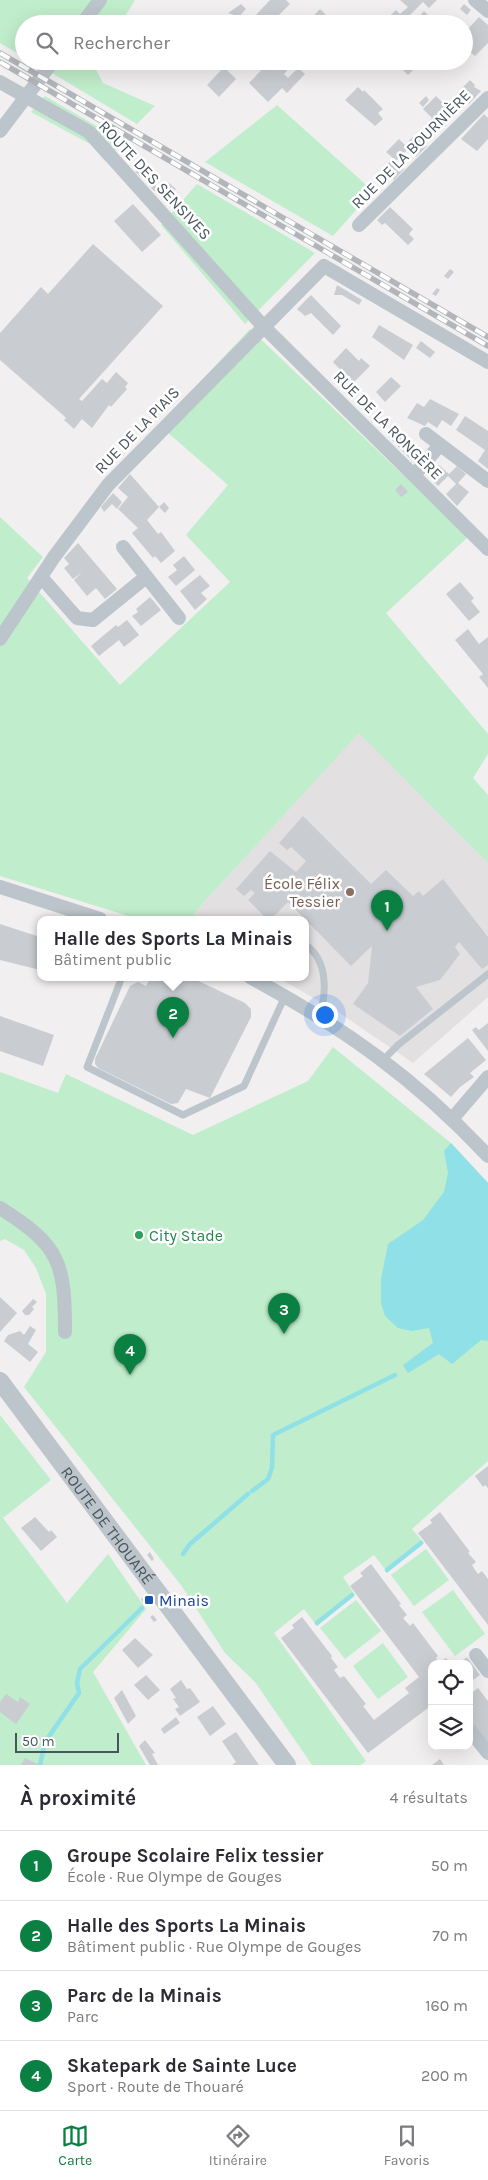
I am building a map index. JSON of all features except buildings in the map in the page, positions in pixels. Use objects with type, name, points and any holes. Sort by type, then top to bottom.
[{"type":"street","points":[[89,15],[100,0]]},
{"type":"street","points":[[475,0],[488,11]]},
{"type":"street","points":[[0,131],[46,70]]},
{"type":"street","name":"ROUTE DES SENSIVES","points":[[0,82],[89,132],[263,326]]},
{"type":"street","name":"RUE DE LA BOURNIÈRE","points":[[359,225],[488,98]]},
{"type":"street","name":"RUE DE LA PIAIS","points":[[0,639],[42,578],[54,557],[108,485],[324,266],[488,362]]},
{"type":"street","name":"RUE DE LA RONGÈRE","points":[[263,326],[488,548]]},
{"type":"street","points":[[426,434],[488,481]]},
{"type":"street","points":[[414,475],[440,445]]},
{"type":"street","points":[[123,547],[178,618]]},
{"type":"street","points":[[42,578],[77,618],[93,620],[146,577]]},
{"type":"street","points":[[0,887],[91,916]]},
{"type":"street","points":[[257,981],[319,1016],[384,1060],[452,1119],[488,1156]]},
{"type":"street","points":[[452,1119],[488,1077]]},
{"type":"street","points":[[0,1208],[28,1226],[46,1243],[58,1264],[65,1293],[65,1332]]},
{"type":"street","name":"ROUTE DE THOUARÉ","points":[[0,1381],[287,1765]]},
{"type":"street","points":[[476,1655],[488,1670]]},
{"type":"street","points":[[473,1733],[488,1753]]},
{"type":"lane","points":[[309,948],[316,956],[324,978],[325,997],[319,1016]]},
{"type":"lane","points":[[384,1060],[398,1045],[488,974]]},
{"type":"lane","points":[[120,981],[87,1067],[183,1115],[244,1086],[285,996]]},
{"type":"shaded area","name":"École Félix Tessier","points":[[359,732],[488,863],[488,997],[413,1063],[341,1014],[284,981],[309,981],[309,916],[192,916]]},
{"type":"green space","points":[[0,0],[135,0],[126,15],[15,15],[15,52],[0,43]]},
{"type":"green space","points":[[47,70],[96,70],[103,83],[155,106],[137,124]]},
{"type":"green space","points":[[45,96],[124,142],[105,161],[90,144],[31,112]]},
{"type":"green space","points":[[277,105],[373,191],[333,236],[205,162]]},
{"type":"green space","points":[[197,184],[315,253],[245,324],[161,225]]},
{"type":"green space","points":[[250,329],[468,537],[386,613],[488,734],[488,754],[473,778],[488,795],[488,863],[359,733],[192,916],[128,916],[0,876],[0,517],[43,557],[27,578],[120,685],[230,582],[186,535],[228,485],[159,425]]},
{"type":"green space","points":[[333,1047],[451,1143],[488,1183],[488,1461],[412,1529],[424,1543],[387,1572],[374,1555],[343,1577],[355,1595],[317,1626],[304,1609],[274,1633],[366,1761],[361,1765],[312,1765],[255,1682],[225,1653],[181,1585],[24,1387],[46,1352],[46,1294],[36,1268],[24,1250],[5,1239],[0,1241],[0,1072],[58,1093],[66,1074],[193,1135],[308,1081]]},
{"type":"green space","points":[[0,1415],[51,1480],[3,1518],[67,1603],[108,1554],[146,1609],[93,1672],[146,1765],[0,1765]]},
{"type":"green space","points":[[426,1549],[449,1580],[414,1606],[391,1575]]},
{"type":"green space","points":[[453,1590],[485,1634],[455,1656],[422,1612]]},
{"type":"green space","points":[[356,1600],[381,1631],[345,1659],[320,1628]]},
{"type":"green space","points":[[383,1643],[408,1677],[378,1699],[353,1666]]},
{"type":"water","points":[[451,1143],[488,1183],[488,1341],[481,1340],[452,1364],[439,1354],[408,1373],[403,1365],[433,1343],[429,1328],[412,1331],[398,1328],[385,1316],[381,1303],[381,1279],[388,1244],[423,1220],[444,1192],[448,1173],[444,1151]]},
{"type":"waterway","points":[[252,1491],[268,1479],[272,1468],[273,1435],[395,1375]]},
{"type":"waterway","points":[[183,1554],[190,1544],[248,1494]]},
{"type":"waterway","points":[[387,1570],[421,1543]]},
{"type":"waterway","points":[[317,1623],[352,1595]]},
{"type":"waterway","points":[[40,1765],[45,1742],[79,1693],[77,1683],[80,1669],[142,1608]]},
{"type":"railway","points":[[0,53],[15,62]]},
{"type":"railway","points":[[0,62],[488,346]]},
{"type":"railway","points":[[29,70],[488,337]]},
{"type":"place","name":"École Félix Tessier","points":[[350,892]]},
{"type":"place","name":"Groupe Scolaire Felix tessier","points":[[387,931]]},
{"type":"place","name":"Halle des Sports La Minais","points":[[173,1038]]},
{"type":"place","name":"City Stade","points":[[139,1235]]},
{"type":"place","name":"Parc de la Minais","points":[[284,1334]]},
{"type":"place","name":"Skatepark de Sainte Luce","points":[[130,1375]]},
{"type":"place","name":"Minais","points":[[149,1600]]}]
